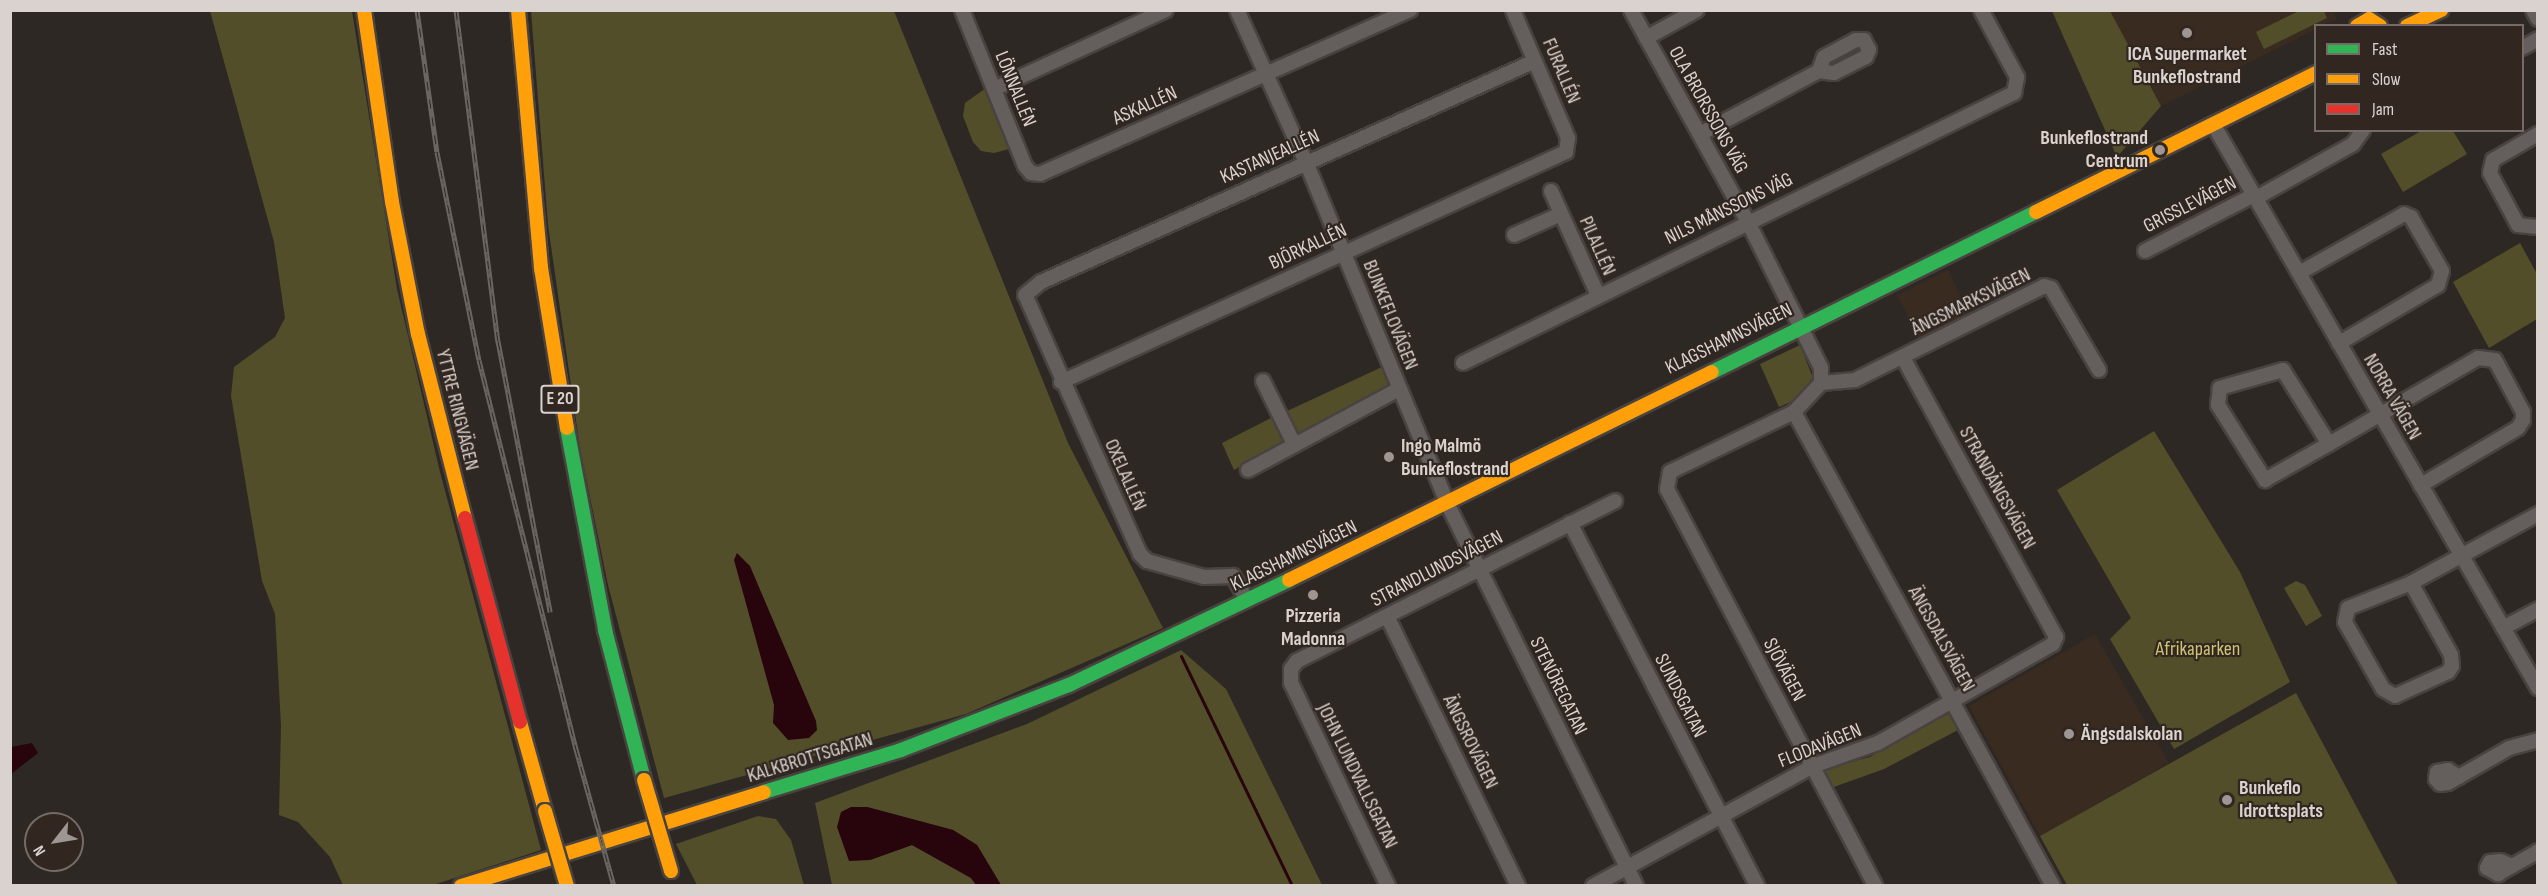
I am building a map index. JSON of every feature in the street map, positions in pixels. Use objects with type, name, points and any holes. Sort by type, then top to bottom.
[{"type":"main road","name":"YTTRE RINGVÄGEN","points":[[364,10],[392,202],[418,334],[472,550],[567,885]]},
{"type":"main road","name":"E 20","points":[[518,10],[541,268],[559,394],[602,619],[644,780],[676,885]]},
{"type":"main road","points":[[2411,24],[2441,10]]},
{"type":"main road","points":[[2359,19],[2374,24]]},
{"type":"main road","name":"KLAGSHAMNSVÄGEN","points":[[1160,642],[1447,503],[1800,325],[2314,74]]},
{"type":"main road","name":"KALKBROTTSGATAN","points":[[461,885],[901,750],[996,716],[1160,642]]},
{"type":"street","name":"LÖNNALLÉN","points":[[962,10],[1025,166],[1031,173],[1040,174]]},
{"type":"street","points":[[994,89],[1166,10]]},
{"type":"street","name":"BUNKEFLOVÄGEN","points":[[1237,10],[1306,162],[1447,503]]},
{"type":"street","name":"ASKALLÉN","points":[[1040,174],[1410,10]]},
{"type":"street","name":"FURALLÉN","points":[[1513,10],[1569,147]]},
{"type":"street","name":"OLA BRORSSONS VÄG","points":[[1631,10],[1748,222],[1800,325]]},
{"type":"street","points":[[1646,38],[1696,10]]},
{"type":"street","name":"NILS MÅNSSONS VÄG","points":[[1463,363],[2014,93],[2017,77],[1981,10]]},
{"type":"street","points":[[2533,10],[2538,19]]},
{"type":"street","points":[[2524,47],[2538,39]]},
{"type":"street","name":"KASTANJEALLÉN","points":[[1025,295],[1041,282],[1535,61]]},
{"type":"street","points":[[1700,134],[1820,71]]},
{"type":"street","name":"NORRA VÄGEN","points":[[2213,124],[2536,683]]},
{"type":"street","name":"GRISSLEVÄGEN","points":[[2145,251],[2255,197],[2353,144],[2362,132]]},
{"type":"street","points":[[2538,134],[2493,160],[2490,173],[2518,225],[2538,227]]},
{"type":"street","name":"BJÖRKALLÉN","points":[[1061,382],[1342,252],[1539,165],[1569,147]]},
{"type":"street","name":"PILALLÉN","points":[[1551,191],[1598,295]]},
{"type":"street","name":"PILALLÉN","points":[[1514,235],[1561,214]]},
{"type":"street","points":[[2299,273],[2404,214],[2411,217],[2442,271],[2438,285],[2339,343]]},
{"type":"street","name":"ÄNGSMARKSVÄGEN","points":[[1821,383],[1842,384],[1903,357],[2043,286],[2051,288],[2099,370]]},
{"type":"street","name":"OXELALLÉN","points":[[1025,295],[1061,382],[1140,554],[1147,561],[1204,577],[1233,576],[1247,600]]},
{"type":"street","points":[[1794,412],[1821,383],[1821,368],[1800,325]]},
{"type":"street","name":"STRANDÄNGSVÄGEN","points":[[1903,357],[2056,637]]},
{"type":"street","points":[[2329,444],[2283,370],[2220,388],[2218,405],[2265,480],[2329,444],[2478,358],[2495,360],[2523,412],[2523,420],[2518,428],[2421,485]]},
{"type":"street","points":[[1263,381],[1294,444]]},
{"type":"street","points":[[1248,470],[1399,389]]},
{"type":"street","name":"SJÖVÄGEN","points":[[1794,412],[1670,471],[1667,489],[1875,885]]},
{"type":"street","name":"ÄNGSDALSVÄGEN","points":[[1794,412],[2053,885]]},
{"type":"street","name":"STRANDLUNDSVÄGEN","points":[[1291,683],[1291,669],[1297,661],[1615,501]]},
{"type":"street","name":"STENÖREGATAN","points":[[1447,503],[1636,885]]},
{"type":"street","points":[[2411,584],[2451,655],[2452,666],[2448,672],[2395,696],[2383,689],[2344,615],[2348,608],[2411,584],[2538,514]]},
{"type":"street","name":"SUNDSGATAN","points":[[1570,523],[1757,885]]},
{"type":"street","points":[[2503,628],[2538,609]]},
{"type":"street","name":"ÄNGSROVÄGEN","points":[[1387,616],[1518,885]]},
{"type":"street","name":"FLODAVÄGEN","points":[[1593,885],[1813,766],[1878,743],[2047,650],[2056,637]]},
{"type":"street","name":"JOHN LUNDVALLSGATAN","points":[[1291,683],[1388,885]]},
{"type":"street","points":[[2459,777],[2509,748],[2538,740]]},
{"type":"street","points":[[2512,866],[2538,851]]},
{"type":"shaded area","points":[[2333,10],[2337,20],[2314,24],[2314,30],[2161,106],[2110,11]]},
{"type":"shaded area","points":[[1948,270],[1969,313],[1919,338],[1897,295]]},
{"type":"shaded area","points":[[737,553],[750,566],[816,721],[817,730],[809,738],[788,740],[773,723],[774,705],[734,560]]},
{"type":"shaded area","name":"Ängsdalskolan","points":[[2095,634],[2169,763],[2040,836],[1969,706]]},
{"type":"shaded area","points":[[32,743],[38,753],[11,774],[11,747]]},
{"type":"shaded area","points":[[851,807],[867,807],[953,830],[977,845],[1001,885],[976,885],[971,878],[912,845],[870,860],[849,861],[837,827],[841,812]]},
{"type":"green space","points":[[2301,10],[2324,11],[2327,18],[2264,49],[2256,32]]},
{"type":"green space","points":[[210,11],[352,11],[397,289],[440,472],[541,850],[433,885],[343,885],[330,857],[298,822],[279,815],[281,726],[275,614],[262,581],[231,396],[234,367],[275,337],[285,318],[274,242]]},
{"type":"green space","points":[[531,11],[894,11],[1068,443],[1163,628],[966,714],[664,798],[608,585],[580,448],[548,225]]},
{"type":"green space","points":[[2052,11],[2110,11],[2161,106],[2117,157]]},
{"type":"green space","points":[[986,88],[1009,149],[994,153],[981,151],[973,142],[963,116],[965,103]]},
{"type":"green space","points":[[2419,132],[2454,132],[2467,154],[2403,192],[2381,154]]},
{"type":"green space","points":[[2520,243],[2537,274],[2537,319],[2489,348],[2453,282]]},
{"type":"green space","points":[[1800,345],[1813,378],[1795,400],[1779,407],[1760,364]]},
{"type":"green space","points":[[1382,367],[1392,387],[1299,435],[1285,412]]},
{"type":"green space","points":[[1273,417],[1286,441],[1234,470],[1222,443]]},
{"type":"green space","name":"Afrikaparken","points":[[2154,431],[2240,572],[2290,682],[2174,749],[2110,639],[2131,618],[2057,490]]},
{"type":"green space","points":[[2296,581],[2305,585],[2322,616],[2306,626],[2284,588]]},
{"type":"green space","points":[[1181,650],[1226,689],[1322,885],[1001,885],[977,845],[953,830],[867,807],[870,860],[912,845],[971,878],[976,885],[832,885],[815,803],[1027,724]]},
{"type":"green space","name":"Bunkeflo Idrottsplats","points":[[2296,693],[2398,885],[2067,885],[2040,836]]},
{"type":"green space","points":[[1947,710],[1958,730],[1884,769],[1831,788],[1824,769],[1870,757]]},
{"type":"green space","points":[[758,816],[776,819],[791,840],[804,885],[697,885],[676,844]]},
{"type":"waterway","points":[[1181,656],[1292,886]]},
{"type":"railway","points":[[417,10],[437,152],[479,360],[576,749],[614,886]]},
{"type":"railway","points":[[456,10],[498,341],[550,612]]},
{"type":"traffic: fast","points":[[1712,372],[2036,212]]},
{"type":"traffic: fast","points":[[567,428],[605,630],[644,780]]},
{"type":"traffic: fast","points":[[764,792],[901,750],[1069,685],[1289,580]]},
{"type":"traffic: slow","points":[[364,10],[392,202],[418,334],[465,518]]},
{"type":"traffic: slow","points":[[518,10],[541,268],[567,428]]},
{"type":"traffic: slow","points":[[2411,24],[2441,10]]},
{"type":"traffic: slow","points":[[2360,24],[2369,19],[2377,24]]},
{"type":"traffic: slow","points":[[2036,212],[2314,74]]},
{"type":"traffic: slow","points":[[1289,580],[1712,372]]},
{"type":"traffic: slow","points":[[520,722],[545,811]]},
{"type":"traffic: slow","points":[[644,780],[671,871]]},
{"type":"traffic: slow","points":[[461,886],[764,792]]},
{"type":"traffic: slow","points":[[545,811],[567,886]]},
{"type":"traffic: jam","points":[[465,518],[520,722]]},
{"type":"place","name":"ICA Supermarket Bunkeflostrand","points":[[2187,33]]},
{"type":"place","name":"Bunkeflostrand Centrum","points":[[2160,150]]},
{"type":"place","name":"Ingo Malmö Bunkeflostrand","points":[[1389,457]]},
{"type":"place","name":"Pizzeria Madonna","points":[[1313,595]]},
{"type":"place","name":"Ängsdalskolan","points":[[2069,734]]},
{"type":"place","name":"Bunkeflo Idrottsplats","points":[[2227,800]]}]
